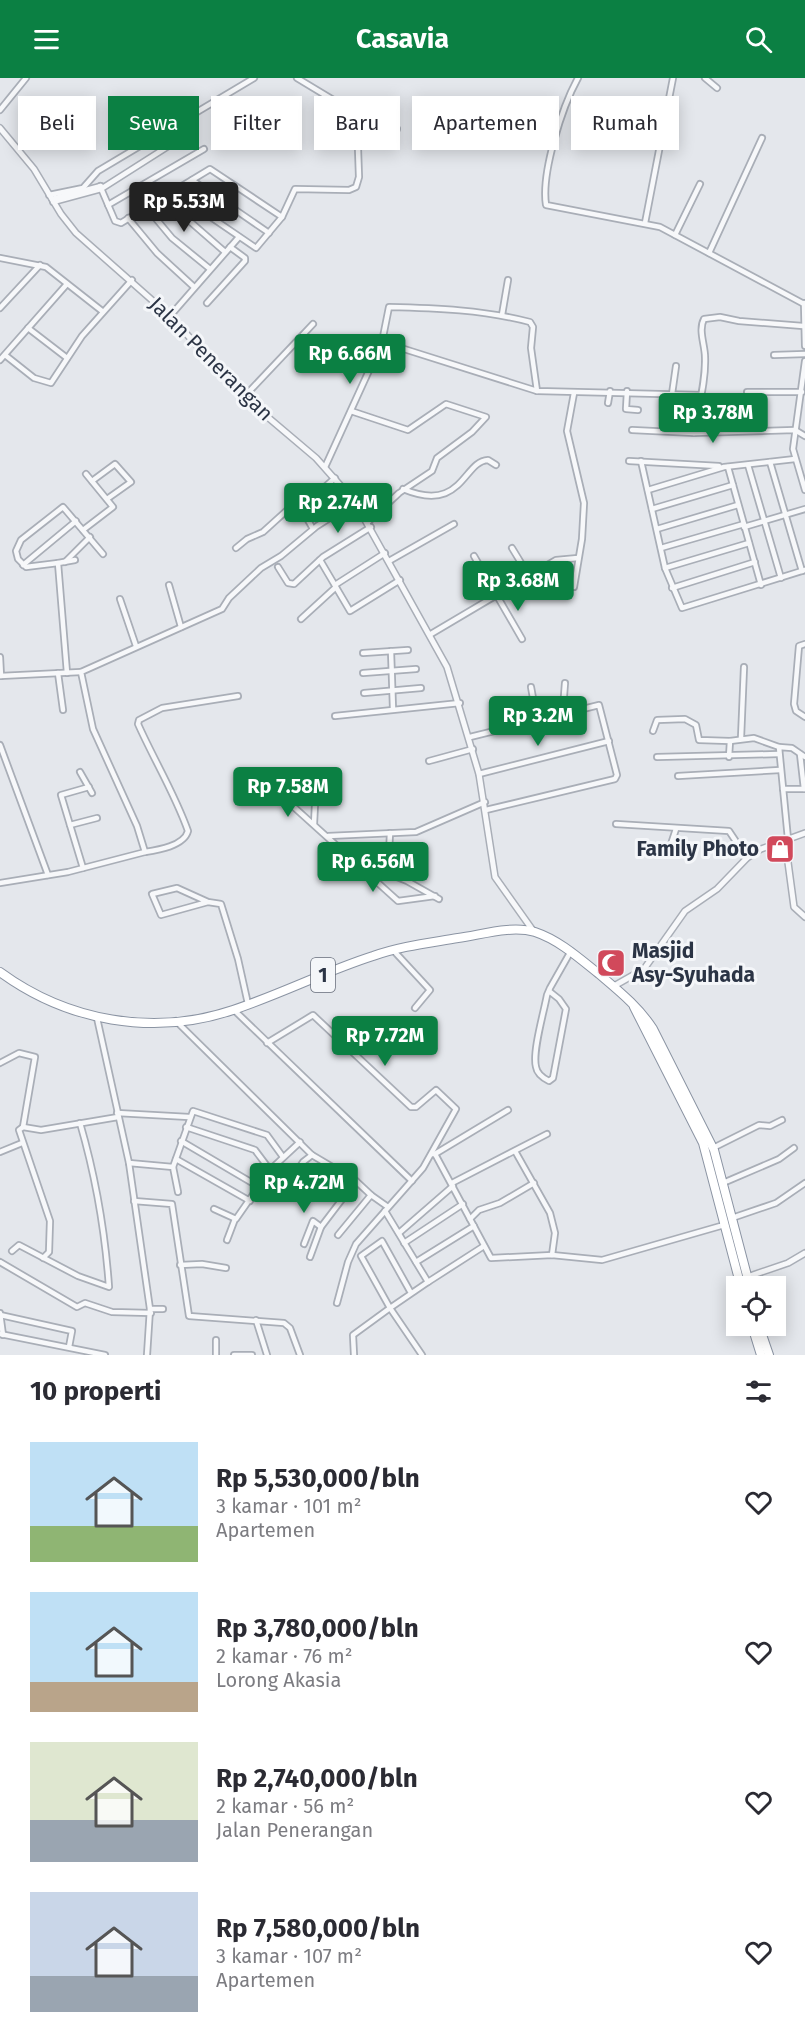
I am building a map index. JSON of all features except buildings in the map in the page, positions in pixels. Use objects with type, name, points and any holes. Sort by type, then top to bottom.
[{"type":"highway","name":"1","points":[[0,972],[33,994],[97,1018],[128,1023],[176,1021],[234,1010],[393,950],[502,932],[534,932],[571,951],[614,986],[634,1005],[653,1029],[713,1148],[732,1218],[737,1254]]},
{"type":"highway","name":"1","points":[[634,1005],[703,1143],[726,1225],[746,1276]]},
{"type":"highway","name":"1","points":[[740,1264],[741,1276]]},
{"type":"highway","points":[[755,1336],[761,1355]]},
{"type":"highway","points":[[762,1336],[769,1355]]},
{"type":"street","points":[[0,110],[24,78]]},
{"type":"street","points":[[51,199],[83,188],[98,171],[254,78]]},
{"type":"street","points":[[297,78],[327,96]]},
{"type":"street","points":[[578,78],[561,115],[545,204],[645,223],[675,235],[805,303],[803,326],[805,346]]},
{"type":"street","points":[[645,223],[667,99],[673,78]]},
{"type":"street","points":[[705,78],[717,88]]},
{"type":"street","name":"Jalan Penerangan","points":[[0,128],[28,160],[51,199],[76,233],[132,280],[170,316],[244,397],[325,467],[355,502],[430,634],[450,675],[479,774],[495,877],[534,932]]},
{"type":"street","points":[[709,253],[762,138]]},
{"type":"street","points":[[108,205],[204,149]]},
{"type":"street","points":[[51,199],[101,188],[163,150]]},
{"type":"street","points":[[174,192],[256,248],[282,218],[295,189],[349,190],[356,187],[359,177],[358,150]]},
{"type":"street","points":[[101,188],[118,224],[207,170],[212,170],[282,218]]},
{"type":"street","points":[[192,180],[269,233]]},
{"type":"street","points":[[675,235],[700,184]]},
{"type":"street","points":[[166,196],[186,218],[225,252]]},
{"type":"street","points":[[147,208],[172,238],[210,269]]},
{"type":"street","points":[[128,218],[157,253],[194,287]]},
{"type":"street","points":[[170,316],[238,237]]},
{"type":"street","points":[[207,303],[245,261],[230,247]]},
{"type":"street","points":[[0,258],[40,265],[52,271],[102,311]]},
{"type":"street","points":[[0,308],[40,265]]},
{"type":"street","points":[[5,355],[34,378],[50,384],[56,378],[67,357],[102,311],[132,280]]},
{"type":"street","points":[[502,315],[508,280]]},
{"type":"street","points":[[0,360],[67,284]]},
{"type":"street","points":[[325,467],[382,342],[389,307],[445,309],[502,315],[533,325],[531,348],[537,391]]},
{"type":"street","points":[[694,433],[705,356],[701,325],[704,319],[720,317],[739,321],[803,326]]},
{"type":"street","points":[[244,397],[313,324]]},
{"type":"street","points":[[28,328],[67,357]]},
{"type":"street","points":[[382,342],[537,391],[574,393],[627,391],[701,395]]},
{"type":"street","points":[[774,355],[805,354]]},
{"type":"street","points":[[805,361],[795,430],[795,459],[805,490]]},
{"type":"street","points":[[672,394],[676,366]]},
{"type":"street","points":[[608,403],[610,391]]},
{"type":"street","points":[[627,391],[625,408],[638,410]]},
{"type":"street","points":[[747,392],[802,392]]},
{"type":"street","points":[[574,393],[567,430],[584,503],[574,587]]},
{"type":"street","points":[[278,567],[288,583],[294,584],[320,560],[369,524],[404,489],[432,471],[437,458],[472,432],[486,416],[447,404],[408,430],[351,411]]},
{"type":"street","points":[[632,430],[694,433],[795,430],[805,436]]},
{"type":"street","points":[[629,461],[726,467],[795,459]]},
{"type":"street","points":[[404,489],[417,495],[438,495],[459,486],[481,462],[488,460],[496,465]]},
{"type":"street","points":[[641,461],[665,568],[679,604],[684,608],[804,570],[770,462]]},
{"type":"street","points":[[92,481],[116,464],[133,481],[107,499]]},
{"type":"street","points":[[748,465],[781,578]]},
{"type":"street","points":[[726,467],[760,585]]},
{"type":"street","points":[[648,490],[726,467]]},
{"type":"street","points":[[83,530],[112,509],[107,499],[86,474]]},
{"type":"street","points":[[301,508],[335,478]]},
{"type":"street","points":[[652,509],[733,485]]},
{"type":"street","points":[[0,657],[1,676],[81,672],[222,609],[234,593],[261,568],[287,552],[313,529],[355,502]]},
{"type":"street","points":[[236,548],[247,539],[261,533],[296,503],[313,529]]},
{"type":"street","points":[[657,529],[738,505]]},
{"type":"street","points":[[75,560],[31,568],[23,565],[16,555],[17,545],[60,507],[66,509],[103,554]]},
{"type":"street","points":[[661,548],[805,509]]},
{"type":"street","points":[[23,565],[76,521]]},
{"type":"street","points":[[389,561],[454,524]]},
{"type":"street","points":[[65,562],[90,537]]},
{"type":"street","points":[[665,568],[749,543]]},
{"type":"street","points":[[512,548],[529,576]]},
{"type":"street","points":[[301,619],[335,586],[385,553]]},
{"type":"street","points":[[474,556],[522,639]]},
{"type":"street","points":[[430,634],[560,558],[578,558]]},
{"type":"street","points":[[320,560],[348,608],[352,610],[400,580]]},
{"type":"street","points":[[58,562],[67,673]]},
{"type":"street","points":[[672,588],[755,562]]},
{"type":"street","points":[[169,585],[181,627]]},
{"type":"street","points":[[120,599],[136,646]]},
{"type":"street","points":[[805,644],[799,646],[796,657],[794,704],[795,710],[805,717]]},
{"type":"street","points":[[363,653],[408,650]]},
{"type":"street","points":[[391,651],[393,709]]},
{"type":"street","points":[[741,738],[744,667]]},
{"type":"street","points":[[363,673],[416,669]]},
{"type":"street","points":[[81,672],[93,729],[137,826],[145,852]]},
{"type":"street","points":[[58,674],[63,710]]},
{"type":"street","points":[[559,715],[563,709],[565,683]]},
{"type":"street","points":[[531,687],[537,720]]},
{"type":"street","points":[[364,693],[421,688]]},
{"type":"street","points":[[0,883],[83,868],[168,847],[185,838],[188,831],[177,802],[155,761],[138,724],[139,720],[162,708],[238,696]]},
{"type":"street","points":[[335,716],[460,703]]},
{"type":"street","points":[[470,737],[599,705],[617,775],[615,779],[486,810]]},
{"type":"street","points":[[653,731],[657,720],[685,719],[695,724],[699,740],[757,739],[779,747],[792,748],[803,756],[805,789],[783,789]]},
{"type":"street","points":[[479,774],[609,741]]},
{"type":"street","points":[[729,757],[730,741]]},
{"type":"street","points":[[0,745],[48,875]]},
{"type":"street","points":[[779,747],[794,907],[805,917]]},
{"type":"street","points":[[429,761],[473,749]]},
{"type":"street","points":[[657,757],[779,754]]},
{"type":"street","points":[[678,776],[780,770]]},
{"type":"street","points":[[81,772],[92,793]]},
{"type":"street","points":[[265,781],[399,902],[437,898],[407,881],[355,860]]},
{"type":"street","points":[[314,824],[316,785]]},
{"type":"street","points":[[83,868],[61,796],[89,787]]},
{"type":"street","points":[[328,836],[423,830],[484,802]]},
{"type":"street","points":[[70,825],[97,818]]},
{"type":"street","points":[[616,824],[729,831],[747,858]]},
{"type":"street","points":[[669,850],[676,829]]},
{"type":"street","points":[[389,853],[390,833]]},
{"type":"street","points":[[614,986],[644,969],[685,911],[717,889],[747,858],[756,851],[805,833]]},
{"type":"street","points":[[162,923],[152,894],[155,891],[177,888],[208,902]]},
{"type":"street","points":[[160,915],[208,902],[216,902],[223,906],[248,1004]]},
{"type":"street","points":[[393,950],[430,990],[415,1008]]},
{"type":"street","points":[[549,992],[559,999],[566,1009],[553,1078],[549,1081],[539,1074],[535,1063],[549,992],[571,951]]},
{"type":"street","points":[[234,1010],[412,1181]]},
{"type":"street","points":[[267,1043],[313,1015],[411,1107],[416,1107],[434,1091],[438,1091],[456,1110],[434,1154],[352,1252],[337,1303]]},
{"type":"street","points":[[97,1018],[129,1163],[150,1311],[147,1355]]},
{"type":"street","points":[[176,1021],[312,1155],[356,1181],[387,1209],[404,1243],[428,1282]]},
{"type":"street","points":[[0,1063],[19,1053],[35,1057],[22,1127],[19,1130],[49,1216],[49,1251],[44,1258]]},
{"type":"street","points":[[178,1192],[173,1167],[193,1110],[267,1135],[283,1157]]},
{"type":"street","points":[[434,1154],[508,1110]]},
{"type":"street","points":[[22,1127],[40,1131],[117,1115],[189,1117]]},
{"type":"street","points":[[713,1148],[759,1125],[770,1126],[782,1120]]},
{"type":"street","points":[[12,1251],[17,1244],[78,1276],[109,1287],[105,1230],[92,1166],[80,1123]]},
{"type":"street","points":[[186,1127],[255,1150],[270,1170]]},
{"type":"street","points":[[399,1233],[453,1185],[547,1134]]},
{"type":"street","points":[[181,1141],[259,1187]]},
{"type":"street","points":[[227,1240],[235,1219],[270,1170],[300,1142]]},
{"type":"street","points":[[0,1152],[22,1143]]},
{"type":"street","points":[[723,1183],[779,1159],[794,1148]]},
{"type":"street","points":[[515,1151],[534,1183],[553,1224],[552,1255]]},
{"type":"street","points":[[434,1154],[453,1185],[489,1257],[495,1259],[552,1255],[602,1260],[726,1225]]},
{"type":"street","points":[[289,1183],[303,1162],[312,1155]]},
{"type":"street","points":[[176,1160],[250,1201]]},
{"type":"street","points":[[129,1163],[173,1167]]},
{"type":"street","points":[[310,1257],[321,1227],[356,1181]]},
{"type":"street","points":[[470,1219],[480,1210],[500,1203],[534,1183]]},
{"type":"street","points":[[732,1218],[776,1203],[805,1183]]},
{"type":"street","points":[[338,1235],[371,1194]]},
{"type":"street","points":[[134,1201],[172,1204],[189,1316],[287,1324],[300,1355]]},
{"type":"street","points":[[404,1243],[463,1204]]},
{"type":"street","points":[[214,1209],[235,1219]]},
{"type":"street","points":[[417,1217],[424,1230]]},
{"type":"street","points":[[304,1244],[313,1221],[321,1227]]},
{"type":"street","points":[[416,1262],[474,1226]]},
{"type":"street","points":[[411,1293],[382,1241],[361,1256],[390,1308],[422,1355]]},
{"type":"street","points":[[354,1355],[353,1335],[411,1293],[484,1246]]},
{"type":"street","points":[[750,1276],[790,1262],[805,1253]]},
{"type":"street","points":[[0,1262],[77,1307],[85,1303],[112,1312],[164,1309]]},
{"type":"street","points":[[180,1265],[202,1264],[225,1268]]},
{"type":"street","points":[[69,1347],[72,1330],[0,1314],[2,1335],[105,1355]]},
{"type":"street","points":[[256,1320],[267,1355]]},
{"type":"street","points":[[216,1340],[216,1355]]},
{"type":"street","points":[[234,1355],[252,1355]]},
{"type":"place","name":"Family Photo","points":[[780,849]]},
{"type":"place","name":"Masjid Asy-Syuhada","points":[[611,963]]}]
